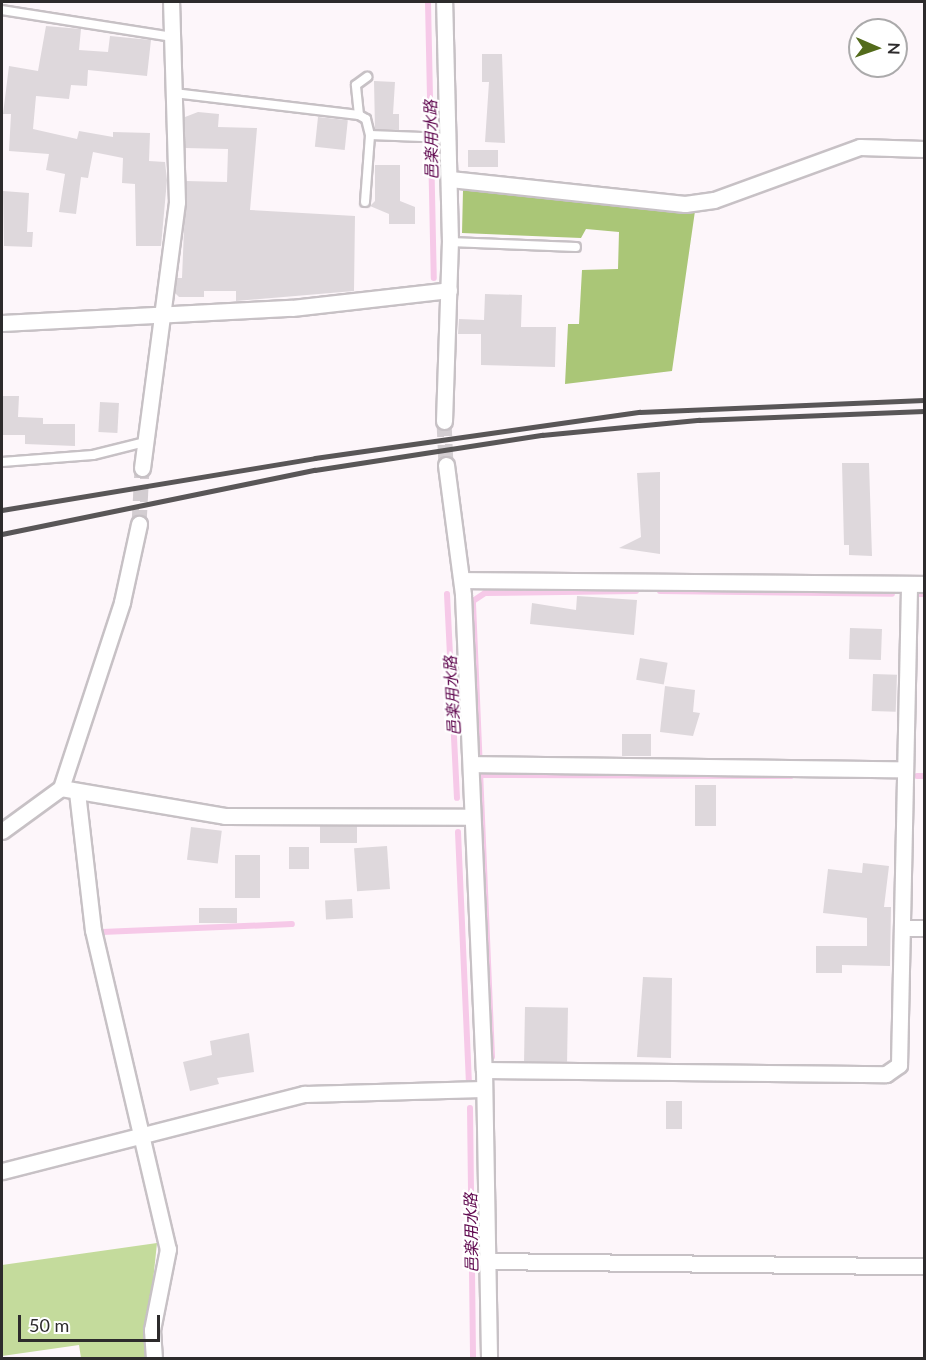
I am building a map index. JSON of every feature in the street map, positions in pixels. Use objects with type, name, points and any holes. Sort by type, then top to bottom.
[{"type":"street","points":[[142,468],[177,202],[171,2]]},
{"type":"street","points":[[444,2],[450,179],[444,421]]},
{"type":"street","points":[[450,179],[685,204],[714,200],[860,147],[924,149]]},
{"type":"street","points":[[2,323],[292,308],[449,290]]},
{"type":"street","points":[[446,465],[462,580],[471,764],[484,1070],[489,1359]]},
{"type":"street","points":[[2,831],[61,788],[122,602],[140,524]]},
{"type":"street","points":[[462,580],[917,584],[904,769],[901,1059],[894,1071],[886,1074],[484,1070]]},
{"type":"street","points":[[471,764],[904,769]]},
{"type":"street","points":[[61,788],[225,816],[472,818]]},
{"type":"street","points":[[77,792],[93,930],[139,1137],[168,1249],[152,1330],[154,1359]]},
{"type":"street","points":[[903,928],[924,928]]},
{"type":"street","points":[[2,1171],[304,1094],[484,1089]]},
{"type":"street","points":[[486,1261],[924,1266]]},
{"type":"lane","points":[[2,10],[172,37]]},
{"type":"lane","points":[[358,115],[356,85],[367,77]]},
{"type":"lane","points":[[174,93],[358,115],[366,119],[370,135],[365,202]]},
{"type":"lane","points":[[370,135],[448,138]]},
{"type":"lane","points":[[450,242],[576,247]]},
{"type":"lane","points":[[2,462],[93,455],[145,442]]},
{"type":"green space","points":[[463,190],[695,211],[672,371],[565,384],[568,324],[579,324],[582,270],[618,269],[619,232],[586,229],[581,238],[462,233]]},
{"type":"green space","points":[[157,1243],[145,1358],[81,1358],[79,1345],[2,1356],[2,1265]]},
{"type":"building","points":[[46,26],[81,29],[79,50],[108,52],[110,36],[151,40],[147,76],[88,70],[87,86],[71,85],[69,99],[36,96],[33,129],[77,139],[79,131],[113,137],[113,132],[150,133],[149,161],[165,162],[167,180],[161,246],[136,246],[135,184],[122,183],[123,158],[93,152],[88,178],[81,177],[76,214],[59,212],[65,174],[46,170],[49,154],[9,151],[11,114],[3,114],[9,66],[38,71]]},
{"type":"building","points":[[482,54],[502,54],[505,143],[485,142],[489,82],[482,82]]},
{"type":"building","points":[[374,81],[395,82],[393,114],[399,114],[399,130],[375,129]]},
{"type":"building","points":[[198,112],[219,114],[218,127],[257,128],[250,210],[355,216],[354,291],[236,301],[236,291],[204,291],[204,297],[179,297],[175,293],[177,278],[182,278],[186,181],[227,182],[228,149],[185,148],[185,117]]},
{"type":"building","points":[[318,117],[348,120],[345,150],[315,147]]},
{"type":"building","points":[[468,150],[498,150],[498,167],[468,167]]},
{"type":"building","points":[[375,165],[400,165],[400,201],[415,207],[415,224],[389,224],[389,214],[370,206],[375,201]]},
{"type":"building","points":[[3,191],[29,193],[27,232],[33,232],[32,247],[4,246]]},
{"type":"building","points":[[485,294],[522,295],[521,327],[556,327],[555,367],[481,365],[481,334],[458,334],[459,319],[484,320]]},
{"type":"building","points":[[2,396],[19,396],[18,417],[43,418],[43,424],[75,424],[75,446],[25,444],[25,435],[2,435]]},
{"type":"building","points":[[100,402],[119,403],[117,433],[98,432]]},
{"type":"building","points":[[842,463],[869,463],[872,556],[849,555],[849,545],[844,545]]},
{"type":"building","points":[[660,472],[660,554],[619,548],[641,537],[637,473]]},
{"type":"building","points":[[577,596],[637,600],[634,635],[530,624],[532,603],[576,610]]},
{"type":"building","points":[[850,628],[882,629],[881,660],[849,659]]},
{"type":"building","points":[[640,658],[668,663],[664,685],[636,680]]},
{"type":"building","points":[[873,674],[897,675],[896,712],[872,711]]},
{"type":"building","points":[[665,686],[695,690],[693,712],[700,713],[693,736],[660,732]]},
{"type":"building","points":[[622,734],[651,734],[651,756],[622,756]]},
{"type":"building","points":[[695,785],[716,785],[716,826],[695,826]]},
{"type":"building","points":[[320,826],[357,826],[357,843],[320,843]]},
{"type":"building","points":[[191,827],[222,831],[218,864],[187,860]]},
{"type":"building","points":[[387,846],[390,889],[357,891],[354,848]]},
{"type":"building","points":[[289,847],[309,847],[309,869],[289,869]]},
{"type":"building","points":[[235,855],[260,855],[260,898],[235,898]]},
{"type":"building","points":[[863,863],[889,866],[884,907],[891,907],[890,966],[842,965],[842,973],[816,973],[816,946],[867,946],[867,918],[823,913],[828,869],[862,873]]},
{"type":"building","points":[[352,899],[353,918],[326,919],[325,900]]},
{"type":"building","points":[[199,908],[237,908],[237,923],[199,923]]},
{"type":"building","points":[[643,977],[672,978],[671,1058],[637,1057]]},
{"type":"building","points":[[525,1007],[568,1008],[567,1062],[524,1061]]},
{"type":"building","points":[[249,1033],[254,1072],[217,1078],[219,1084],[190,1091],[183,1062],[212,1055],[210,1041]]},
{"type":"building","points":[[666,1101],[682,1101],[682,1129],[666,1129]]},
{"type":"waterway","name":"邑楽用水路","points":[[428,2],[434,278]]},
{"type":"waterway","points":[[492,1057],[473,601],[485,593],[636,591]]},
{"type":"waterway","points":[[660,591],[892,594]]},
{"type":"waterway","name":"邑楽用水路","points":[[447,594],[457,798]]},
{"type":"waterway","points":[[919,594],[924,594]]},
{"type":"waterway","points":[[481,775],[791,776]]},
{"type":"waterway","points":[[917,776],[924,776]]},
{"type":"waterway","name":"邑楽用水路","points":[[458,832],[469,1080]]},
{"type":"waterway","points":[[102,932],[292,924]]},
{"type":"waterway","name":"邑楽用水路","points":[[470,1108],[473,1358]]},
{"type":"tunnel","points":[[444,421],[446,465]]},
{"type":"tunnel","points":[[139,524],[142,468]]},
{"type":"railway","points":[[2,510],[315,458],[640,412],[924,400]]},
{"type":"railway","points":[[2,534],[315,470],[542,435],[699,420],[924,411]]}]
